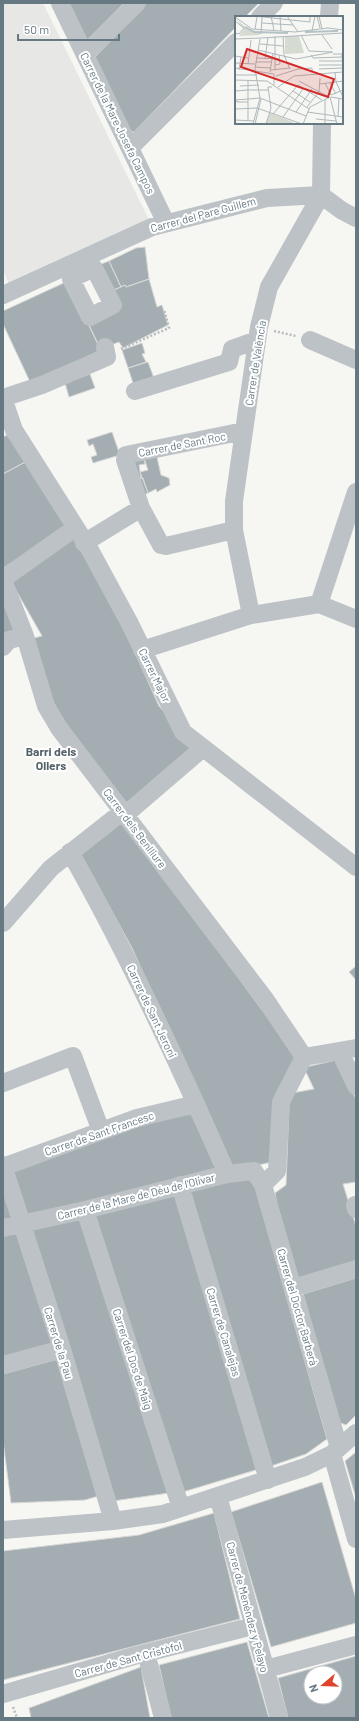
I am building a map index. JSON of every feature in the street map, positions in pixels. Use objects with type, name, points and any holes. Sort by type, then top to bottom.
[{"type":"street","name":"Carrer de la Mare Josefa Campos","points":[[60,3],[166,223]]},
{"type":"street","points":[[85,54],[137,3]]},
{"type":"street","points":[[261,16],[274,3]]},
{"type":"street","points":[[328,16],[330,3]]},
{"type":"street","points":[[130,148],[235,43]]},
{"type":"street","name":"Carrer de València","points":[[251,615],[234,530],[234,501],[258,334],[269,287],[321,195],[322,124]]},
{"type":"street","points":[[321,195],[341,210],[356,218]]},
{"type":"street","name":"Carrer del Pare Guillem","points":[[3,295],[73,271],[152,226],[267,198],[321,195]]},
{"type":"street","points":[[94,268],[114,305],[90,317],[71,279],[73,271],[94,268]]},
{"type":"street","points":[[135,391],[229,362],[232,349],[258,334]]},
{"type":"street","points":[[310,340],[356,360]]},
{"type":"street","points":[[3,398],[87,366],[106,352]]},
{"type":"street","name":"Carrer Major","points":[[3,398],[7,432],[80,535],[129,622],[183,732],[356,867]]},
{"type":"street","points":[[3,410],[9,427],[7,432]]},
{"type":"street","name":"Carrer de Sant Roc","points":[[141,508],[125,460],[126,455],[244,431]]},
{"type":"street","points":[[319,604],[356,492]]},
{"type":"street","points":[[3,580],[80,535],[141,508],[161,545],[166,546],[234,530]]},
{"type":"street","name":"Carrer dels Benlliure","points":[[3,580],[25,636],[46,706],[59,728],[265,999],[304,1057]]},
{"type":"street","points":[[142,650],[251,615],[319,604],[356,619]]},
{"type":"street","points":[[3,647],[9,640],[25,636]]},
{"type":"street","points":[[3,923],[51,868],[70,852],[123,814],[203,748]]},
{"type":"street","name":"Carrer de Sant Jeroni","points":[[70,852],[111,925],[196,1104],[227,1174]]},
{"type":"street","points":[[263,1185],[278,1171],[281,1102],[304,1057],[348,1050],[356,1086]]},
{"type":"street","points":[[3,1083],[73,1056],[101,1131]]},
{"type":"street","name":"Carrer de Sant Francesc","points":[[3,1166],[137,1118],[196,1104]]},
{"type":"street","name":"Carrer de la Pau","points":[[3,1166],[62,1349],[114,1521]]},
{"type":"street","name":"Carrer de la Mare de Déu de l'Olivar","points":[[3,1228],[85,1210],[227,1174],[254,1171],[263,1185]]},
{"type":"street","name":"Carrer de Canalejas","points":[[180,1185],[268,1480]]},
{"type":"street","name":"Carrer del Doctor Barberà","points":[[263,1185],[293,1288],[356,1539]]},
{"type":"street","name":"Carrer del Dos de Maig","points":[[85,1210],[181,1508]]},
{"type":"street","points":[[293,1288],[356,1269]]},
{"type":"street","points":[[3,1365],[62,1349]]},
{"type":"street","points":[[4,1525],[114,1521],[163,1514],[305,1467],[335,1451],[356,1433]]},
{"type":"street","name":"Carrer de Menéndez y Pelayo","points":[[218,1496],[279,1718]]},
{"type":"street","name":"Carrer de Sant Cristòfol","points":[[3,1694],[146,1653],[253,1626]]},
{"type":"street","points":[[266,1669],[356,1644]]},
{"type":"street","points":[[146,1653],[163,1718]]},
{"type":"path","points":[[106,352],[169,328],[164,310]]},
{"type":"path","points":[[258,334],[310,340]]},
{"type":"shaded area","points":[[3,3],[43,3],[149,220],[9,284],[3,270]]},
{"type":"building","points":[[69,3],[124,3],[87,40]]},
{"type":"building","points":[[147,3],[259,3],[246,16],[235,16],[235,28],[134,132],[130,131],[95,57]]},
{"type":"building","points":[[145,247],[149,279],[126,287],[125,285],[121,287],[109,261],[136,248]]},
{"type":"building","points":[[109,261],[121,287],[114,290],[94,267]]},
{"type":"building","points":[[149,279],[157,307],[162,305],[168,325],[123,348],[119,342],[100,349],[86,319],[114,290],[125,285],[126,287]]},
{"type":"building","points":[[68,281],[101,350],[31,384],[3,324],[3,311]]},
{"type":"building","points":[[142,343],[145,353],[142,354],[146,362],[128,368],[122,350]]},
{"type":"building","points":[[148,362],[155,381],[135,389],[128,368]]},
{"type":"building","points":[[90,374],[95,388],[69,397],[65,383]]},
{"type":"building","points":[[112,432],[120,455],[93,463],[91,457],[97,455],[93,444],[89,446],[87,440]]},
{"type":"building","points":[[7,435],[27,461],[3,474],[3,437]]},
{"type":"building","points":[[156,453],[161,475],[169,478],[170,485],[157,492],[156,489],[148,493],[140,472],[148,470],[143,455]]},
{"type":"building","points":[[143,455],[145,464],[139,465],[141,478],[136,480],[129,459]]},
{"type":"building","points":[[27,461],[69,528],[3,568],[3,474]]},
{"type":"building","points":[[143,478],[148,493],[141,496],[136,480]]},
{"type":"building","points":[[73,534],[118,615],[159,706],[195,748],[130,807],[56,714],[30,639],[42,636],[9,578]]},
{"type":"building","points":[[3,593],[18,629],[3,640]]},
{"type":"building","points":[[121,818],[298,1059],[273,1162],[232,1170],[132,948],[79,851]]},
{"type":"building","points":[[356,966],[356,980],[349,972]]},
{"type":"building","points":[[336,1060],[356,1099],[356,1182],[343,1184],[356,1226],[356,1265],[299,1281],[277,1205],[275,1193],[286,1185],[289,1104],[292,1093],[314,1089],[305,1070],[306,1067]]},
{"type":"building","points":[[194,1111],[220,1171],[25,1217],[10,1172],[137,1127]]},
{"type":"building","points":[[252,1176],[327,1439],[306,1454],[271,1466],[189,1190]]},
{"type":"building","points":[[3,1185],[16,1222],[3,1225]]},
{"type":"building","points":[[177,1193],[259,1469],[183,1492],[94,1214]]},
{"type":"building","points":[[83,1216],[169,1493],[113,1501],[29,1229]]},
{"type":"building","points":[[19,1231],[54,1345],[3,1358],[3,1235]]},
{"type":"building","points":[[356,1278],[356,1415],[346,1425],[338,1422],[303,1294]]},
{"type":"building","points":[[58,1359],[102,1495],[85,1500],[11,1503],[3,1440],[3,1374]]},
{"type":"building","points":[[356,1452],[356,1498],[345,1461]]},
{"type":"building","points":[[322,1482],[356,1599],[356,1623],[271,1647],[231,1512]]},
{"type":"building","points":[[214,1513],[240,1619],[3,1680],[3,1551],[139,1535]]},
{"type":"building","points":[[247,1642],[269,1718],[171,1718],[159,1665]]},
{"type":"building","points":[[356,1656],[356,1718],[288,1718],[278,1678],[303,1671],[303,1705],[343,1705],[343,1665],[324,1665]]},
{"type":"building","points":[[141,1667],[150,1718],[31,1718],[29,1708]]},
{"type":"district","name":"Barri dels Ollers","points":[[51,758]]}]
